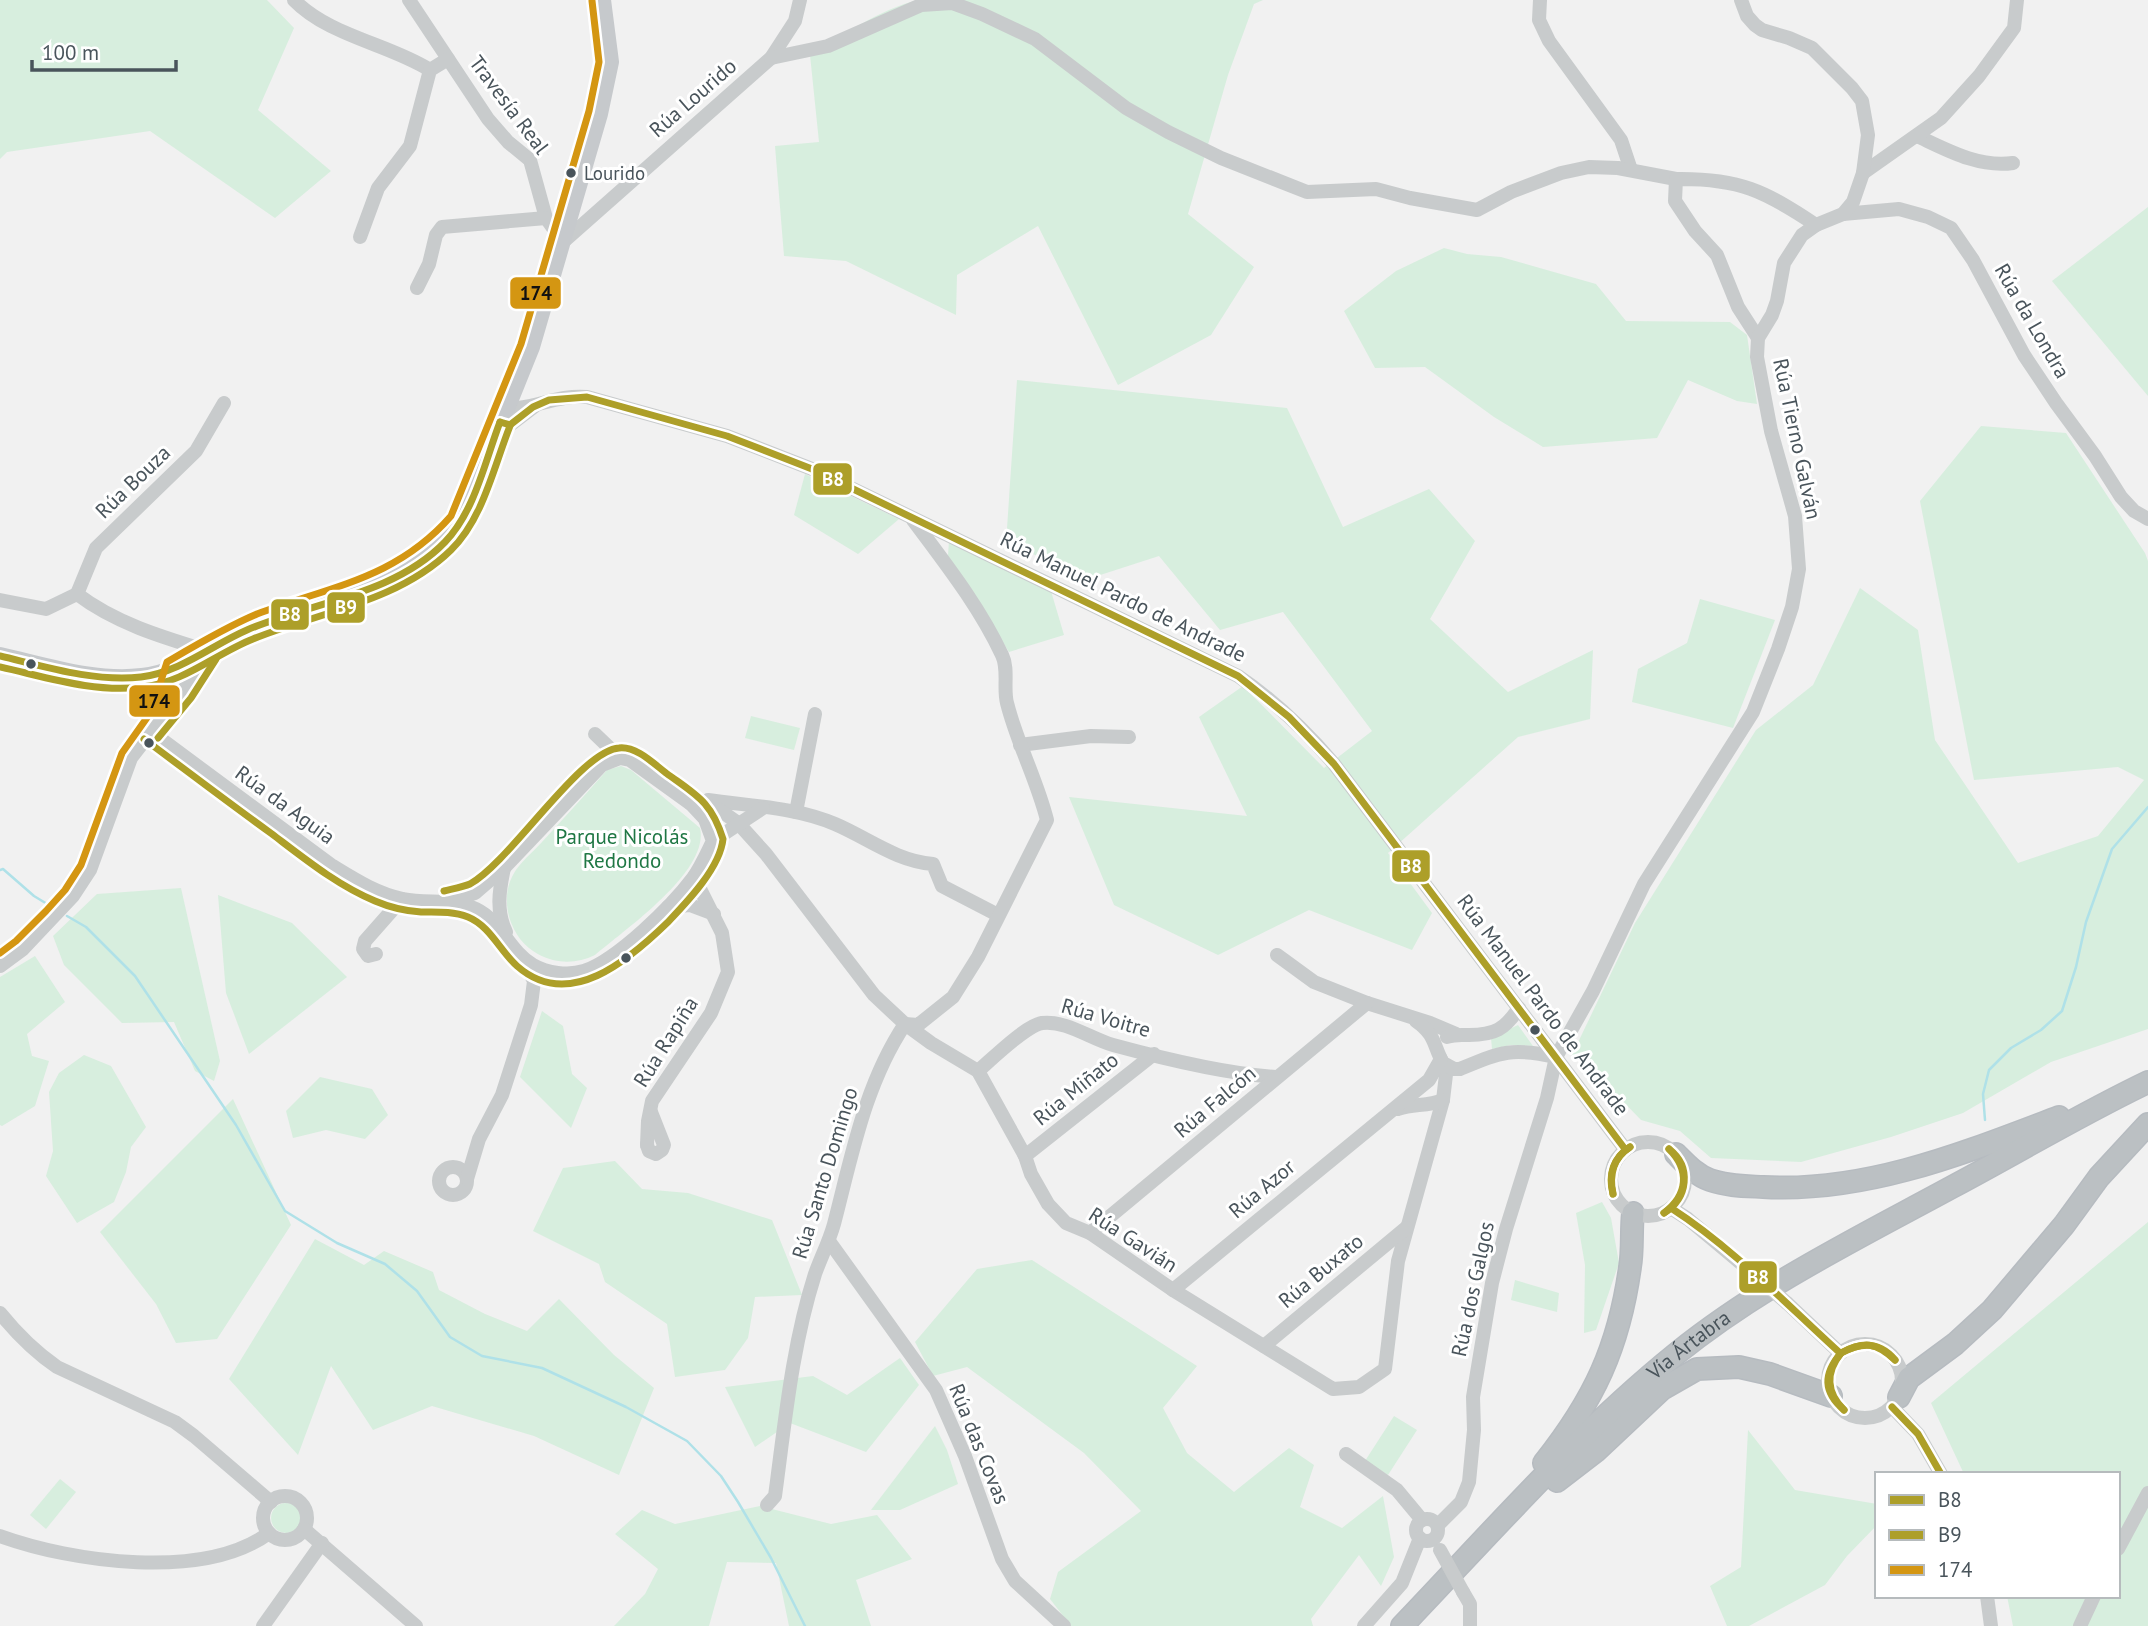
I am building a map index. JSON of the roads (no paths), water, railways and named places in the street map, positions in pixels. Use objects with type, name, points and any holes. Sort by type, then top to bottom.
[{"type":"highway","name":"Vía Ártabra","points":[[1402,1626],[1624,1398],[1678,1352],[1781,1280],[2102,1104],[2148,1082]]},
{"type":"highway","points":[[1675,1154],[1694,1172],[1710,1180],[1738,1186],[1795,1189],[1892,1174],[1966,1152],[2081,1109],[2102,1104]]},
{"type":"highway","points":[[1896,1402],[1909,1378],[1955,1344],[1992,1310],[2064,1225],[2099,1177],[2148,1124]]},
{"type":"highway","points":[[1514,1509],[1584,1408],[1605,1368],[1623,1308],[1631,1264],[1633,1213]]},
{"type":"highway","points":[[1514,1509],[1547,1489],[1595,1451],[1662,1389],[1697,1369],[1739,1367],[1770,1374],[1831,1396]]},
{"type":"main road","points":[[0,656],[95,676],[119,678],[175,675],[208,651],[263,623],[397,575],[435,551],[447,540],[460,522],[511,413],[563,243],[609,73],[609,43],[602,0]]},
{"type":"street","points":[[294,0],[313,15],[361,40],[430,70],[410,146],[378,188],[360,237]]},
{"type":"street","name":"Travesía Real","points":[[409,0],[488,120],[508,142],[530,160],[546,218],[563,243]]},
{"type":"street","name":"Rúa Lourido","points":[[563,243],[771,58],[795,21],[800,0]]},
{"type":"street","points":[[1540,0],[1539,20],[1549,41],[1621,141],[1631,170]]},
{"type":"street","points":[[1741,0],[1747,16],[1755,25],[1812,48],[1862,101],[1868,135],[1863,173],[1853,202],[1843,214]]},
{"type":"street","points":[[1863,173],[1941,118],[1979,76],[2014,29],[2017,0]]},
{"type":"street","points":[[771,58],[828,46],[921,5],[952,3],[1035,39],[1126,108],[1168,132],[1221,158],[1307,192],[1376,189],[1477,210],[1511,192],[1561,173],[1589,167],[1734,182],[1776,199],[1816,225]]},
{"type":"street","name":"Travesía Real","points":[[430,70],[448,59]]},
{"type":"street","points":[[1917,136],[1977,161],[1997,165],[2013,163]]},
{"type":"street","points":[[1676,178],[1675,201],[1717,255],[1738,307],[1758,338]]},
{"type":"street","name":"Rúa da Londra","points":[[1843,214],[1899,209],[1928,217],[1951,228],[1973,261],[2024,355],[2056,403],[2095,456],[2121,498],[2134,511],[2148,519]]},
{"type":"street","name":"Rúa Tierno Galván","points":[[1556,1057],[1593,991],[1644,884],[1753,712],[1792,607],[1800,569],[1795,516],[1771,431],[1757,357],[1758,338],[1772,315],[1784,263],[1802,235],[1816,225],[1843,214]]},
{"type":"street","points":[[416,288],[429,264],[436,234],[442,227],[546,218]]},
{"type":"street","name":"Rúa Manuel Pardo de Andrade","points":[[511,413],[551,399],[587,397],[727,436],[812,469],[1238,676],[1267,696],[1302,727],[1334,764],[1625,1149]]},
{"type":"street","name":"Rúa Bouza","points":[[77,594],[96,548],[196,451],[223,403]]},
{"type":"street","points":[[905,1024],[918,1024],[953,997],[978,957],[1047,820],[1039,790],[1020,745],[1006,700],[1004,658],[961,583],[910,516]]},
{"type":"street","points":[[0,600],[46,609],[77,594],[97,610],[208,651],[187,685],[131,758],[90,870],[73,896],[23,950],[0,966]]},
{"type":"street","points":[[161,718],[175,675],[188,677],[187,685]]},
{"type":"street","points":[[796,812],[815,715]]},
{"type":"street","name":"Rúa da Aguia","points":[[150,731],[331,865],[379,892],[402,899],[447,901],[478,910],[492,920],[531,964],[564,974]]},
{"type":"street","points":[[595,734],[620,758],[630,760],[687,801],[705,819],[713,841]]},
{"type":"street","points":[[1020,745],[1091,736],[1129,737]]},
{"type":"street","name":"Rúa da Aguia","points":[[447,901],[477,892],[504,868],[601,765],[620,758]]},
{"type":"street","points":[[687,801],[796,812],[833,823],[901,858],[916,863],[933,864],[942,886],[998,915]]},
{"type":"street","points":[[687,801],[719,809],[738,823]]},
{"type":"street","points":[[531,1005],[542,986],[555,977],[584,971],[607,958],[668,907],[694,877],[713,841],[763,808]]},
{"type":"street","name":"Rúa Gavián","points":[[738,823],[766,854],[874,995],[905,1024],[978,1072],[1025,1156],[1031,1174],[1048,1204],[1066,1223],[1090,1233],[1173,1290],[1334,1389],[1359,1387],[1385,1370],[1398,1261],[1451,1062]]},
{"type":"street","points":[[480,1139],[464,1157],[444,1170],[440,1184],[447,1193],[460,1193],[466,1185],[480,1139],[502,1095],[531,1005],[534,981],[531,972],[513,946],[500,919],[504,868]]},
{"type":"street","name":"Rúa Rapiña","points":[[651,1112],[663,1148],[656,1154],[649,1151],[647,1145],[652,1101],[711,1013],[728,972],[722,933],[694,877]]},
{"type":"street","points":[[477,892],[487,898],[485,906],[478,910]]},
{"type":"street","points":[[376,954],[368,957],[363,949],[365,941],[402,899]]},
{"type":"street","points":[[668,907],[690,905],[714,914]]},
{"type":"street","points":[[1277,955],[1314,982],[1412,1019],[1430,1023],[1459,1035],[1473,1046],[1474,1056],[1451,1062]]},
{"type":"street","name":"Rúa Falcón","points":[[1090,1233],[1367,1003]]},
{"type":"street","points":[[1451,1062],[1443,1041],[1459,1035],[1485,1034],[1501,1029],[1510,1022],[1519,1008]]},
{"type":"street","points":[[1412,1019],[1427,1028],[1451,1062]]},
{"type":"street","name":"Rúa Voitre","points":[[978,1072],[1009,1044],[1039,1023],[1051,1023],[1111,1044],[1237,1072],[1276,1077]]},
{"type":"street","name":"Rúa Santo Domingo","points":[[766,1505],[775,1496],[794,1362],[815,1274],[829,1241],[862,1114],[889,1048],[905,1024]]},
{"type":"street","points":[[1451,1062],[1507,1051],[1535,1052],[1556,1057]]},
{"type":"street","name":"Rúa Miñato","points":[[1025,1156],[1154,1054]]},
{"type":"street","name":"Rúa dos Galgos","points":[[1433,1538],[1461,1502],[1469,1482],[1474,1430],[1473,1397],[1492,1283],[1547,1098],[1556,1057]]},
{"type":"street","name":"Rúa Azor","points":[[1173,1290],[1451,1062]]},
{"type":"street","points":[[1237,1072],[1244,1080],[1250,1099]]},
{"type":"street","name":"Rúa Azor","points":[[1378,1120],[1401,1107],[1414,1104],[1431,1105],[1444,1096]]},
{"type":"street","points":[[1414,1104],[1428,1119],[1432,1134]]},
{"type":"street","points":[[1646,1142],[1667,1147],[1675,1154],[1684,1172],[1685,1182],[1683,1192],[1671,1208],[1653,1216],[1633,1213],[1616,1199],[1610,1178],[1612,1167],[1625,1149],[1646,1142]]},
{"type":"street","points":[[444,1170],[451,1167],[461,1169],[467,1179]]},
{"type":"street","points":[[1671,1208],[1743,1265],[1840,1353]]},
{"type":"street","name":"Rúa Buxato","points":[[1264,1346],[1406,1228]]},
{"type":"street","name":"Rúa das Covas","points":[[829,1241],[936,1390],[965,1456],[1002,1559],[1015,1581],[1064,1626]]},
{"type":"street","points":[[0,1313],[44,1358],[57,1367],[174,1422],[271,1502]]},
{"type":"street","points":[[1863,1344],[1887,1351],[1896,1360],[1901,1372],[1902,1384],[1896,1402],[1876,1417],[1857,1418],[1841,1410],[1831,1396],[1828,1385],[1833,1362],[1840,1353],[1863,1344]]},
{"type":"street","points":[[1896,1402],[1940,1472]]},
{"type":"street","points":[[1346,1454],[1397,1490],[1422,1520],[1416,1528],[1433,1538],[1463,1591],[1469,1604],[1470,1626]]},
{"type":"street","points":[[2120,1545],[2148,1493]]},
{"type":"street","points":[[289,1497],[301,1504],[306,1516],[304,1529],[294,1538],[281,1540],[269,1533],[263,1520],[264,1514],[271,1502],[289,1497]]},
{"type":"street","points":[[304,1529],[416,1626]]},
{"type":"street","points":[[0,1536],[35,1548],[91,1558],[160,1562],[230,1552],[255,1543],[269,1533]]},
{"type":"street","points":[[1364,1626],[1402,1583],[1433,1538]]},
{"type":"street","points":[[263,1626],[322,1544]]},
{"type":"street","points":[[1987,1598],[1991,1626]]},
{"type":"street","points":[[2080,1626],[2093,1598]]},
{"type":"waterway","points":[[1985,1120],[1983,1094],[1989,1070],[2011,1048],[2041,1030],[2062,1011],[2086,922],[2112,849],[2148,807]]},
{"type":"waterway","points":[[0,870],[3,869],[34,896],[52,907]]},
{"type":"waterway","points":[[67,916],[86,927],[135,976],[236,1125],[285,1211],[337,1243],[385,1264],[417,1291],[450,1337],[482,1356],[542,1368],[626,1407],[687,1441],[721,1476],[738,1502],[771,1558],[805,1626]]},
{"type":"place","name":"Lourido","points":[[571,173]]},
{"type":"park label","name":"Parque Nicolás Redondo","points":[[622,849]]}]
